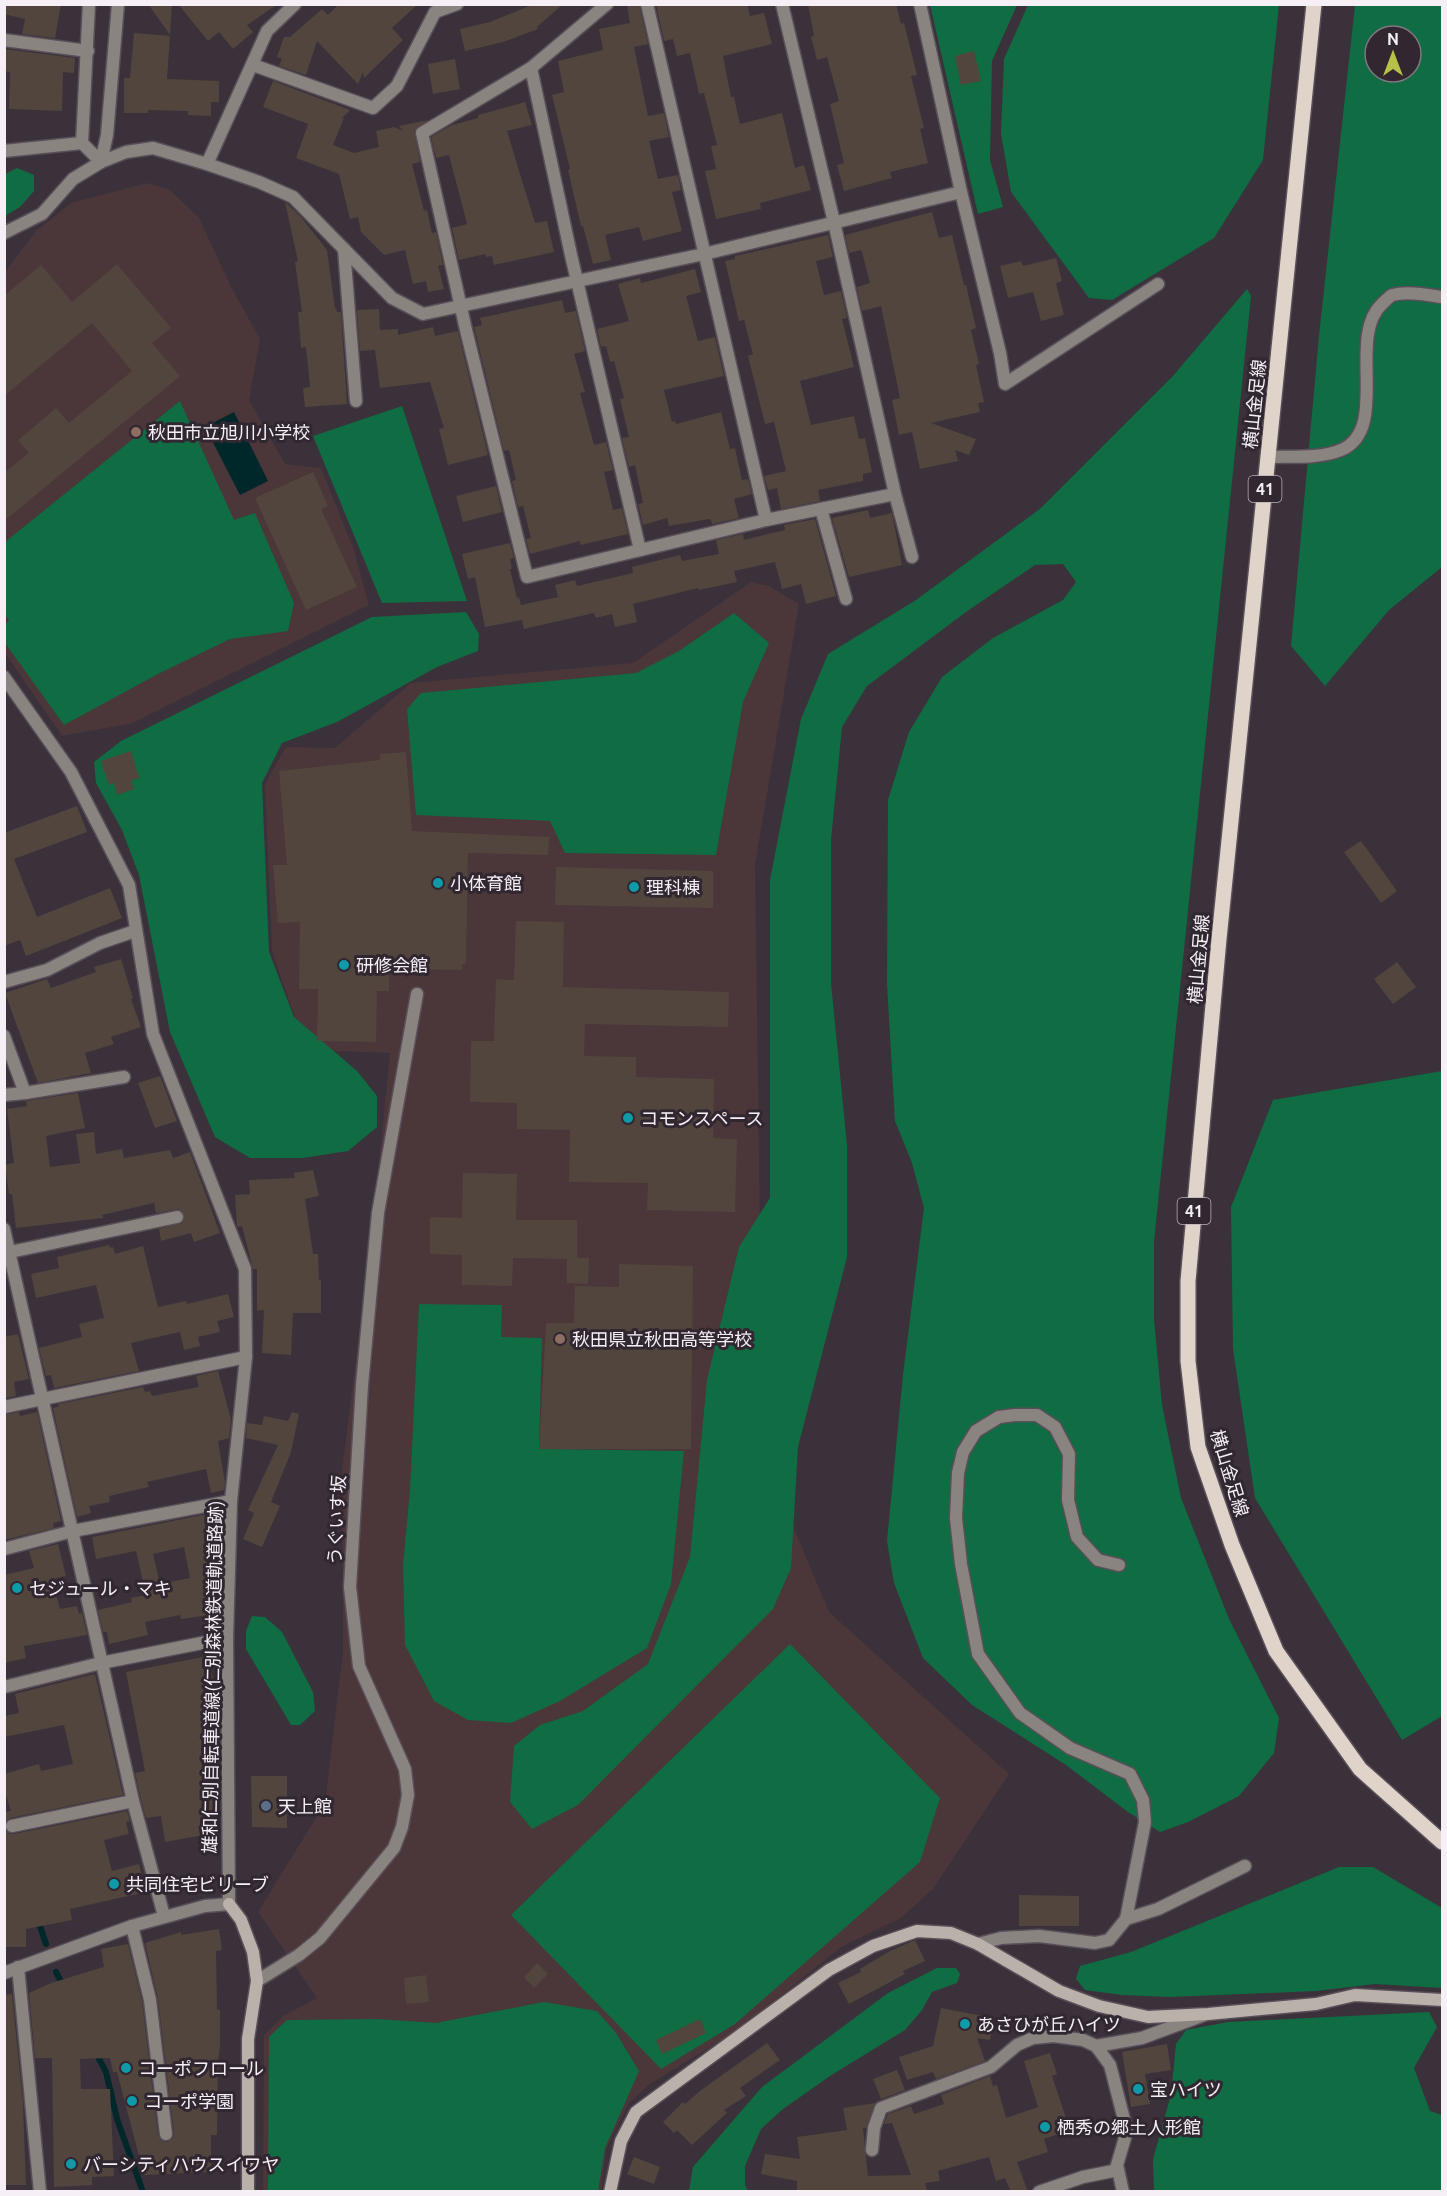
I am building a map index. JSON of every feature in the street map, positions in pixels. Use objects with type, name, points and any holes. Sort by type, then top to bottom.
[{"type":"main road","name":"横山金足線","points":[[1314,4],[1216,974],[1188,1281],[1188,1361],[1198,1447],[1232,1545],[1276,1651],[1360,1769],[1443,1842]]},
{"type":"street","points":[[89,4],[82,143],[101,162]]},
{"type":"street","points":[[101,162],[107,135],[118,4]]},
{"type":"street","points":[[207,164],[267,31],[295,4]]},
{"type":"street","points":[[253,64],[373,108],[397,86],[435,12],[457,4]]},
{"type":"street","points":[[607,4],[531,68],[422,133],[461,306],[527,577],[766,520],[895,494]]},
{"type":"street","points":[[647,4],[766,520]]},
{"type":"street","points":[[782,4],[895,494],[912,557]]},
{"type":"street","points":[[920,4],[961,192],[1000,352],[1005,384],[1158,284]]},
{"type":"street","points":[[4,40],[88,51]]},
{"type":"street","points":[[531,68],[640,550]]},
{"type":"street","points":[[4,151],[82,143]]},
{"type":"street","points":[[4,233],[42,214],[73,179],[101,162],[126,152],[153,148],[259,182],[293,197],[392,298],[423,314],[704,254],[961,192]]},
{"type":"street","points":[[344,249],[356,401]]},
{"type":"street","points":[[1268,457],[1327,454],[1342,450],[1353,442],[1362,427],[1366,407],[1368,335],[1375,311],[1391,296],[1416,294],[1443,297]]},
{"type":"street","points":[[821,509],[846,599]]},
{"type":"street","name":"雄和仁別自転車道線(仁別森林鉄道軌道路跡)","points":[[4,677],[71,772],[129,885],[153,1034],[245,1269],[246,1357],[231,1501],[227,1638],[229,1904]]},
{"type":"street","points":[[4,982],[47,970],[100,943],[135,931]]},
{"type":"street","name":"うぐいす坂","points":[[257,1981],[299,1955],[320,1938],[394,1848],[402,1827],[408,1795],[405,1769],[359,1666],[351,1587],[362,1385],[378,1213],[417,994]]},
{"type":"street","points":[[4,1036],[25,1093]]},
{"type":"street","points":[[4,1095],[124,1077]]},
{"type":"street","points":[[10,1252],[177,1217]]},
{"type":"street","points":[[4,1229],[74,1531],[101,1663],[133,1801],[164,1916]]},
{"type":"street","points":[[4,1407],[246,1357]]},
{"type":"street","points":[[978,1944],[1001,1938],[1039,1936],[1095,1943],[1108,1940],[1126,1919],[1144,1822],[1143,1800],[1130,1774],[1070,1748],[1020,1713],[978,1654],[961,1564],[956,1518],[958,1473],[963,1452],[976,1431],[999,1417],[1015,1415],[1037,1415],[1055,1427],[1069,1454],[1068,1500],[1077,1537],[1098,1560],[1119,1565]]},
{"type":"street","points":[[4,1549],[74,1531],[231,1501]]},
{"type":"street","points":[[4,1687],[101,1663],[227,1638]]},
{"type":"street","points":[[12,1826],[133,1801]]},
{"type":"street","points":[[1126,1919],[1158,1909],[1245,1866]]},
{"type":"street","points":[[4,1973],[164,1916],[205,1906],[229,1904],[241,1920],[253,1952],[257,1981],[248,2039],[249,2192]]},
{"type":"street","points":[[132,1926],[150,2000],[166,2134]]},
{"type":"street","points":[[610,2192],[621,2141],[636,2112],[830,1970],[873,1946],[917,1931],[933,1930],[951,1933],[978,1944],[1059,1990],[1099,2006],[1148,2017],[1316,2004],[1355,1995],[1443,2001]]},
{"type":"street","points":[[18,1967],[40,2192]]},
{"type":"street","points":[[1096,2046],[1142,2038],[1208,2014]]},
{"type":"street","points":[[872,2150],[874,2128],[881,2108],[991,2067],[1017,2045],[1033,2038],[1054,2036],[1083,2040],[1096,2046],[1110,2065],[1127,2131],[1117,2165],[1123,2192]]},
{"type":"street","points":[[1039,2192],[1083,2176],[1119,2170]]},
{"type":"shaded area","name":"秋田市立旭川小学校","points":[[147,183],[170,190],[199,218],[232,289],[260,339],[249,400],[285,464],[321,468],[354,550],[369,605],[133,723],[62,736],[5,653],[5,272],[36,231],[71,203]]},
{"type":"shaded area","points":[[234,412],[268,481],[240,495],[205,427]]},
{"type":"shaded area","name":"秋田県立秋田高等学校","points":[[751,582],[769,586],[799,604],[755,865],[763,1454],[829,1612],[1009,1774],[933,1889],[901,1918],[841,1947],[738,2030],[650,2084],[629,2103],[606,2149],[601,2191],[263,2191],[264,2035],[283,2016],[317,1998],[258,1912],[325,1803],[343,1651],[342,1471],[373,1223],[390,1053],[306,1050],[272,951],[265,784],[286,747],[335,748],[411,683],[633,663]]},
{"type":"green space","points":[[930,5],[1017,5],[992,61],[990,160],[1003,207],[978,214]]},
{"type":"green space","points":[[1028,5],[1279,5],[1263,160],[1214,238],[1112,300],[1089,298],[1011,192],[1001,133],[1004,59]]},
{"type":"green space","points":[[1355,5],[1442,5],[1442,567],[1389,610],[1325,686],[1291,646],[1319,336]]},
{"type":"green space","points":[[17,168],[34,175],[34,191],[20,207],[5,216],[5,174]]},
{"type":"green space","points":[[1247,289],[1251,296],[1154,1242],[1154,1320],[1162,1405],[1181,1498],[1229,1619],[1279,1718],[1274,1753],[1239,1796],[1188,1822],[1160,1832],[1128,1812],[1066,1765],[972,1705],[923,1658],[894,1583],[887,1541],[903,1375],[924,1208],[912,1163],[895,1121],[887,984],[888,800],[909,732],[942,677],[993,638],[1063,600],[1076,582],[1063,564],[1035,565],[966,612],[867,686],[842,727],[831,840],[831,983],[847,1145],[847,1257],[798,1447],[791,1568],[773,1609],[578,1805],[532,1829],[510,1802],[514,1746],[540,1725],[583,1711],[648,1664],[690,1557],[707,1380],[739,1247],[770,1198],[770,880],[801,719],[828,654],[916,600],[1041,508],[1172,377]]},
{"type":"green space","points":[[180,401],[234,520],[255,513],[294,603],[288,631],[230,639],[158,674],[64,725],[5,643],[5,625],[9,621],[5,614],[5,542]]},
{"type":"green space","points":[[402,406],[467,601],[382,603],[313,436]]},
{"type":"green space","points":[[466,612],[479,634],[478,651],[437,667],[337,722],[282,743],[262,783],[269,952],[294,1017],[357,1071],[377,1096],[377,1127],[348,1151],[303,1158],[250,1158],[215,1137],[170,1032],[139,875],[122,830],[96,783],[94,762],[121,741],[372,617]]},
{"type":"green space","points":[[734,613],[769,643],[743,702],[716,855],[565,853],[550,821],[416,815],[407,709],[421,693],[636,673],[679,651]]},
{"type":"green space","points":[[1442,1071],[1442,1716],[1402,1740],[1255,1498],[1233,1349],[1231,1207],[1273,1100]]},
{"type":"green space","points":[[419,1304],[502,1305],[501,1337],[542,1338],[539,1449],[684,1451],[671,1584],[647,1648],[560,1701],[511,1723],[468,1720],[434,1701],[405,1645],[403,1565],[410,1490]]},
{"type":"green space","points":[[252,1616],[265,1617],[282,1632],[313,1692],[315,1711],[300,1725],[291,1725],[246,1649],[246,1631]]},
{"type":"green space","points":[[790,1644],[940,1798],[920,1862],[735,2024],[661,2069],[511,1915]]},
{"type":"green space","points":[[1339,1867],[1373,1867],[1442,1908],[1442,1988],[1375,1984],[1316,1991],[1170,1997],[1122,1995],[1085,1990],[1076,1979],[1080,1966],[1131,1952]]},
{"type":"green space","points":[[937,1968],[956,1968],[960,1974],[957,1983],[932,1992],[922,2010],[905,2030],[830,2076],[783,2109],[761,2129],[745,2166],[745,2185],[748,2191],[689,2191],[693,2167],[762,2087],[888,1993]]},
{"type":"green space","points":[[544,2002],[597,2011],[616,2033],[639,2071],[605,2148],[598,2191],[268,2191],[269,2037],[287,2020],[377,2019],[436,2023]]},
{"type":"green space","points":[[1429,2012],[1437,2027],[1414,2068],[1430,2111],[1442,2115],[1442,2191],[1154,2191],[1153,2159],[1171,2095],[1176,2044],[1186,2030],[1228,2022]]},
{"type":"building","points":[[4,4],[61,4],[55,38],[22,34],[25,19],[4,14]]},
{"type":"building","points":[[148,4],[172,4],[170,35]]},
{"type":"building","points":[[178,4],[278,4],[247,25],[253,32],[233,49],[219,32],[208,41]]},
{"type":"building","points":[[339,4],[418,4],[392,28],[403,40],[364,78],[363,72],[358,84],[317,41],[306,75],[279,66],[282,59],[277,57],[284,37],[290,37],[322,9],[328,15]]},
{"type":"building","points":[[534,4],[563,4],[537,27],[538,29],[503,42],[465,51],[460,29],[490,22]]},
{"type":"building","points":[[627,4],[639,4],[648,44],[634,47],[648,116],[664,113],[669,137],[649,141],[658,179],[678,175],[681,190],[672,192],[682,231],[643,241],[639,227],[605,235],[611,260],[593,264],[583,226],[581,226],[552,95],[564,92],[558,61],[603,50],[599,29],[630,23]]},
{"type":"building","points":[[656,4],[747,4],[750,16],[764,13],[772,44],[723,56],[731,97],[734,97],[740,124],[782,113],[795,168],[804,165],[811,190],[760,203],[761,209],[716,219],[705,171],[716,169],[711,146],[717,145],[704,93],[699,94],[690,53],[677,56],[673,39],[664,41]]},
{"type":"building","points":[[808,4],[896,4],[901,24],[904,23],[917,75],[911,76],[924,128],[920,129],[928,163],[890,172],[892,178],[844,191],[837,165],[844,163],[830,104],[839,101],[827,57],[817,60],[811,37],[814,36]]},
{"type":"building","points":[[134,33],[170,36],[167,79],[219,81],[219,102],[211,102],[211,116],[188,115],[188,111],[148,110],[148,113],[124,113],[124,78],[130,78]]},
{"type":"building","points":[[4,49],[75,58],[74,73],[63,72],[62,111],[9,109],[10,72],[4,71]]},
{"type":"building","points":[[974,51],[981,81],[961,85],[955,56]]},
{"type":"building","points":[[455,59],[460,89],[433,94],[428,64]]},
{"type":"building","points":[[273,81],[350,110],[341,119],[344,118],[333,145],[354,153],[379,147],[376,131],[394,127],[403,131],[399,126],[428,120],[414,130],[420,162],[412,164],[424,211],[427,210],[432,233],[436,232],[443,265],[438,266],[444,289],[428,292],[426,281],[413,284],[405,250],[384,255],[361,232],[358,217],[350,219],[339,174],[296,158],[308,124],[263,107]]},
{"type":"building","points":[[525,102],[532,125],[507,131],[535,223],[547,221],[554,252],[494,265],[492,256],[486,257],[485,254],[459,260],[452,228],[467,224],[449,155],[436,158],[431,137],[452,125],[478,118],[478,115]]},
{"type":"building","points":[[285,202],[301,217],[327,250],[335,308],[337,312],[341,312],[347,404],[305,407],[303,388],[310,387],[306,347],[301,348],[298,312],[302,312],[295,262],[298,261]]},
{"type":"building","points":[[932,212],[939,238],[952,235],[964,285],[966,285],[976,328],[971,330],[979,364],[976,365],[984,402],[978,403],[980,412],[931,423],[976,439],[969,455],[955,450],[958,461],[920,469],[912,432],[899,435],[892,400],[900,398],[881,306],[862,311],[857,287],[870,283],[861,250],[849,253],[845,235]]},
{"type":"building","points":[[828,235],[833,257],[816,261],[824,295],[841,291],[847,318],[842,319],[854,367],[800,381],[811,425],[854,416],[859,439],[865,438],[872,472],[863,474],[863,481],[818,490],[820,501],[781,509],[777,488],[768,490],[764,476],[786,471],[774,422],[765,424],[748,356],[753,354],[744,320],[739,321],[725,261],[735,259],[735,256]]},
{"type":"building","points":[[1056,258],[1062,281],[1056,283],[1064,315],[1041,321],[1033,292],[1008,298],[1000,266],[1021,261],[1023,266]]},
{"type":"building","points":[[117,264],[171,328],[152,343],[180,376],[4,521],[4,473],[29,453],[18,440],[56,408],[69,423],[132,371],[92,323],[4,396],[4,296],[41,265],[72,302]]},
{"type":"building","points":[[695,269],[701,292],[686,296],[698,341],[715,337],[724,376],[664,390],[672,422],[675,421],[676,424],[721,412],[730,449],[735,448],[742,480],[748,479],[752,494],[734,499],[739,518],[712,524],[709,519],[669,526],[667,518],[643,525],[638,504],[643,503],[635,465],[629,467],[622,438],[629,437],[620,399],[624,398],[614,361],[610,362],[606,346],[601,347],[597,329],[629,321],[618,284],[640,278],[641,283]]},
{"type":"building","points":[[562,300],[565,313],[576,311],[585,351],[574,354],[585,392],[580,393],[594,445],[606,442],[613,470],[604,472],[613,510],[622,508],[628,534],[580,545],[580,541],[530,554],[526,539],[531,538],[523,506],[518,507],[512,481],[516,480],[509,450],[504,451],[474,327],[482,325],[480,318]]},
{"type":"building","points":[[379,309],[380,330],[398,329],[398,335],[433,327],[435,336],[458,331],[488,455],[448,465],[439,429],[444,428],[430,382],[380,388],[375,350],[360,351],[357,310]]},
{"type":"building","points":[[313,472],[328,506],[321,509],[357,587],[306,610],[255,498]]},
{"type":"building","points":[[496,486],[502,512],[463,522],[456,496]]},
{"type":"building","points":[[868,510],[870,518],[892,513],[902,565],[849,577],[832,518]]},
{"type":"building","points":[[815,519],[836,596],[806,604],[801,584],[782,589],[775,562],[734,571],[737,582],[699,590],[698,588],[633,604],[637,622],[615,627],[612,614],[596,618],[594,613],[524,629],[522,620],[485,627],[475,577],[468,579],[462,554],[510,543],[514,558],[510,559],[512,569],[510,569],[521,605],[558,597],[555,585],[575,580],[577,586],[633,573],[632,567],[680,555],[682,561],[719,554],[716,540],[743,534],[744,540],[785,530],[784,525]]},
{"type":"building","points":[[131,751],[139,778],[131,781],[134,789],[117,795],[114,783],[109,785],[101,761]]},
{"type":"building","points":[[406,752],[412,831],[549,837],[548,855],[468,853],[466,964],[462,964],[462,970],[389,969],[389,991],[377,991],[376,1042],[317,1041],[318,989],[299,989],[300,922],[278,923],[273,865],[287,865],[279,771],[380,760],[380,754]]},
{"type":"building","points":[[77,806],[87,832],[14,859],[37,917],[110,888],[122,918],[26,956],[20,940],[4,946],[4,833]]},
{"type":"building","points":[[1361,841],[1397,891],[1381,903],[1344,852]]},
{"type":"building","name":"理科棟","points":[[556,867],[713,871],[713,908],[555,905]]},
{"type":"building","points":[[516,921],[564,922],[563,987],[729,992],[728,1027],[585,1024],[584,1056],[636,1057],[636,1077],[714,1079],[713,1138],[737,1139],[735,1212],[647,1210],[648,1183],[569,1182],[570,1130],[517,1129],[517,1103],[470,1102],[471,1041],[494,1041],[496,979],[514,980]]},
{"type":"building","points":[[121,959],[141,1027],[111,1037],[114,1044],[85,1053],[91,1073],[38,1083],[5,993],[47,979],[51,988],[96,972],[94,967]]},
{"type":"building","points":[[1397,962],[1416,987],[1393,1004],[1374,979]]},
{"type":"building","points":[[160,1076],[177,1121],[155,1128],[138,1083]]},
{"type":"building","points":[[78,1093],[85,1128],[46,1136],[50,1167],[80,1163],[76,1134],[94,1132],[96,1154],[122,1149],[124,1158],[170,1150],[173,1158],[190,1152],[220,1233],[194,1242],[191,1233],[161,1241],[159,1229],[182,1223],[185,1216],[179,1209],[156,1213],[154,1203],[102,1215],[103,1218],[16,1228],[12,1194],[9,1194],[5,1165],[14,1163],[7,1109],[27,1106],[26,1101]]},
{"type":"building","points":[[313,1170],[319,1196],[305,1199],[313,1254],[318,1254],[321,1313],[293,1313],[291,1355],[262,1353],[264,1310],[257,1311],[257,1269],[253,1269],[242,1226],[237,1226],[235,1195],[250,1194],[249,1180],[295,1178],[294,1173]]},
{"type":"building","points":[[463,1173],[517,1174],[516,1220],[577,1220],[577,1258],[589,1258],[588,1284],[567,1283],[567,1259],[513,1258],[512,1286],[462,1285],[462,1255],[430,1254],[430,1217],[462,1218]]},
{"type":"building","points":[[109,1245],[110,1248],[113,1247],[115,1254],[143,1246],[158,1307],[186,1301],[187,1304],[228,1294],[234,1317],[217,1321],[220,1332],[198,1337],[200,1346],[184,1350],[180,1332],[131,1343],[139,1371],[54,1388],[51,1375],[46,1376],[39,1348],[82,1337],[79,1324],[104,1318],[96,1285],[36,1298],[31,1274],[59,1268],[57,1257]]},
{"type":"building","points":[[619,1264],[693,1266],[691,1449],[539,1449],[546,1323],[574,1323],[575,1286],[619,1287]]},
{"type":"building","points":[[18,1334],[29,1379],[14,1382],[16,1396],[4,1398],[4,1337]]},
{"type":"building","points":[[218,1371],[231,1419],[229,1438],[218,1441],[225,1483],[224,1490],[211,1493],[206,1469],[147,1482],[149,1487],[109,1496],[110,1502],[89,1506],[91,1513],[77,1517],[53,1408],[59,1406],[58,1404],[143,1387],[145,1392],[150,1391],[152,1396],[199,1387],[196,1376]]},
{"type":"building","points":[[19,1412],[20,1416],[37,1412],[61,1521],[53,1523],[54,1528],[4,1540],[4,1415]]},
{"type":"building","points":[[292,1412],[299,1414],[291,1452],[271,1502],[280,1506],[262,1547],[243,1539],[254,1513],[248,1510],[278,1445],[246,1438],[247,1423],[262,1425],[264,1416],[288,1421]]},
{"type":"building","points":[[213,1513],[221,1553],[221,1565],[213,1567],[218,1597],[215,1597],[219,1631],[206,1634],[202,1616],[181,1619],[180,1615],[145,1622],[148,1635],[109,1644],[107,1632],[103,1632],[98,1610],[132,1602],[131,1598],[146,1595],[136,1551],[96,1559],[92,1537]],"holes":[[[184,1547],[190,1578],[160,1584],[153,1554]]]},
{"type":"building","points":[[58,1544],[66,1576],[52,1579],[60,1609],[77,1606],[79,1614],[82,1613],[87,1635],[24,1646],[26,1658],[4,1663],[4,1575],[34,1568],[29,1551]]},
{"type":"building","points":[[208,1656],[218,1702],[203,1705],[210,1739],[205,1739],[220,1832],[165,1842],[161,1816],[146,1818],[135,1773],[145,1771],[126,1672]]},
{"type":"building","points":[[95,1674],[123,1795],[10,1818],[4,1823],[4,1812],[11,1811],[4,1789],[4,1774],[39,1764],[41,1771],[73,1764],[64,1725],[4,1737],[4,1716],[19,1713],[15,1694]]},
{"type":"building","name":"天上館","points":[[251,1776],[287,1776],[287,1828],[252,1827]]},
{"type":"building","points":[[127,1811],[130,1821],[126,1822],[129,1834],[104,1840],[112,1871],[139,1864],[146,1892],[70,1909],[72,1920],[26,1929],[26,1947],[4,1947],[4,1829],[9,1834],[14,1834]]},
{"type":"building","points":[[1019,1895],[1079,1896],[1079,1926],[1019,1926]]},
{"type":"building","points":[[219,1929],[222,1950],[216,1951],[220,2045],[217,2135],[211,2135],[211,2172],[144,2175],[117,2072],[113,2072],[110,2058],[80,2059],[81,2089],[110,2089],[114,2176],[92,2177],[92,2185],[54,2187],[52,2058],[35,2058],[29,1993],[51,1983],[104,1967],[101,1949],[128,1944],[142,2001],[158,2135],[162,2141],[168,2142],[173,2138],[174,2133],[158,1999],[145,1943],[181,1932],[181,1935]]},
{"type":"building","points":[[915,1940],[925,1961],[903,1971],[905,1974],[849,2004],[838,1983],[861,1972],[860,1969],[890,1951]]},
{"type":"building","points":[[537,1963],[548,1974],[534,1988],[524,1977]]},
{"type":"building","points":[[426,1975],[429,2002],[406,2004],[404,1978]]},
{"type":"building","points":[[12,1994],[23,2104],[26,2185],[4,2185],[4,1995]]},
{"type":"building","points":[[941,2008],[994,2018],[990,2040],[977,2038],[985,2061],[936,2079],[933,2072],[907,2080],[899,2057],[933,2046]]},
{"type":"building","points":[[700,2019],[706,2033],[662,2054],[656,2040]]},
{"type":"building","points":[[767,2043],[780,2060],[740,2088],[746,2096],[724,2110],[727,2113],[692,2145],[677,2130],[674,2133],[663,2122],[683,2102],[685,2104]]},
{"type":"building","name":"宝ハイツ","points":[[1167,2044],[1171,2070],[1145,2074],[1150,2104],[1131,2107],[1122,2052]]},
{"type":"building","points":[[1050,2053],[1057,2074],[1052,2076],[1070,2130],[1044,2139],[1048,2152],[1017,2162],[1028,2192],[1011,2192],[1005,2178],[996,2181],[989,2157],[938,2171],[940,2181],[925,2183],[927,2192],[797,2192],[797,2181],[761,2174],[765,2154],[800,2159],[797,2137],[847,2130],[843,2108],[875,2103],[866,2128],[863,2128],[868,2176],[911,2175],[892,2123],[884,2124],[888,2114],[911,2106],[914,2114],[944,2104],[941,2095],[990,2076],[993,2086],[997,2085],[1006,2118],[1038,2107],[1024,2061]]},
{"type":"building","points":[[897,2070],[905,2090],[881,2099],[873,2079]]},
{"type":"building","points":[[634,2157],[660,2167],[654,2184],[627,2174]]},
{"type":"waterway","points":[[38,1920],[46,1944]]},
{"type":"waterway","points":[[56,1972],[64,1987]]},
{"type":"waterway","points":[[96,2053],[106,2072],[117,2119],[143,2192]]},
{"type":"place","name":"秋田市立旭川小学校","points":[[136,432]]},
{"type":"place","name":"小体育館","points":[[438,883]]},
{"type":"place","name":"理科棟","points":[[634,887]]},
{"type":"place","name":"研修会館","points":[[344,965]]},
{"type":"place","name":"コモンスペース","points":[[628,1118]]},
{"type":"place","name":"秋田県立秋田高等学校","points":[[560,1339]]},
{"type":"place","name":"セジュール・マキ","points":[[17,1588]]},
{"type":"place","name":"天上館","points":[[266,1806]]},
{"type":"place","name":"共同住宅ビリーブ","points":[[114,1884]]},
{"type":"place","name":"あさひが丘ハイツ","points":[[965,2024]]},
{"type":"place","name":"コーポフロール","points":[[126,2068]]},
{"type":"place","name":"宝ハイツ","points":[[1138,2089]]},
{"type":"place","name":"コーポ学園","points":[[132,2101]]},
{"type":"place","name":"栖秀の郷土人形館","points":[[1045,2127]]},
{"type":"place","name":"バーシティハウスイワヤ","points":[[71,2164]]}]
